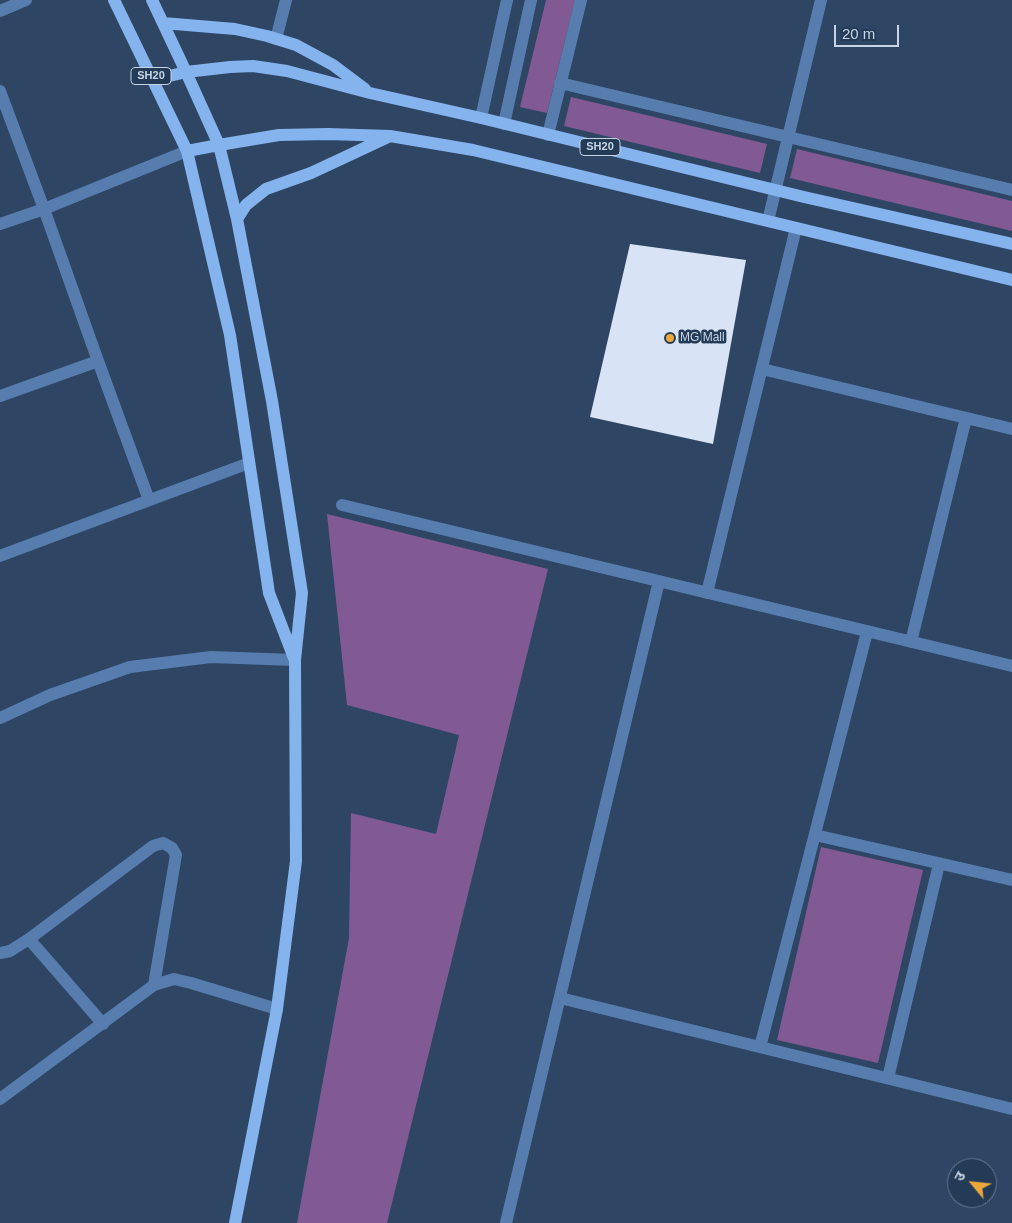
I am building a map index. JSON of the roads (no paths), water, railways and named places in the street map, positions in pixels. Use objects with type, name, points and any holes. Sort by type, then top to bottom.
[{"type":"main road","name":"SH20","points":[[114,0],[188,151]]},
{"type":"main road","name":"SH20","points":[[152,0],[219,145]]},
{"type":"main road","name":"SH20","points":[[163,23],[235,30],[267,36],[296,45],[333,65],[370,93]]},
{"type":"main road","name":"SH20","points":[[153,80],[186,72],[230,67],[253,66],[287,72],[776,190],[1012,244]]},
{"type":"main road","points":[[295,660],[269,593],[230,335],[188,151],[279,135],[390,136],[473,150],[1012,280]]},
{"type":"main road","points":[[237,220],[246,205],[266,188],[311,173],[390,136]]},
{"type":"main road","points":[[219,145],[237,220],[272,401],[302,593],[295,660],[296,861],[277,1010],[235,1223]]},
{"type":"street","points":[[0,11],[26,0]]},
{"type":"street","points":[[276,39],[286,0]]},
{"type":"street","points":[[481,118],[507,0]]},
{"type":"street","points":[[504,124],[531,0]]},
{"type":"street","points":[[548,135],[581,0]]},
{"type":"street","points":[[768,221],[821,0]]},
{"type":"street","points":[[560,83],[1012,190]]},
{"type":"street","points":[[0,91],[149,500]]},
{"type":"street","points":[[0,224],[44,209],[188,151]]},
{"type":"street","points":[[707,593],[796,228]]},
{"type":"street","points":[[0,396],[98,361]]},
{"type":"street","points":[[762,369],[1012,429]]},
{"type":"street","points":[[911,642],[966,418]]},
{"type":"street","points":[[0,556],[249,463]]},
{"type":"street","points":[[342,505],[1012,666]]},
{"type":"street","points":[[510,1222],[560,998],[659,582]]},
{"type":"street","points":[[760,1047],[867,632]]},
{"type":"street","points":[[0,718],[50,695],[130,667],[212,657],[295,660]]},
{"type":"street","points":[[815,835],[1012,880]]},
{"type":"street","points":[[0,953],[10,951],[29,939],[153,846],[163,844],[172,848],[176,855],[154,985]]},
{"type":"street","points":[[888,1078],[940,864]]},
{"type":"street","points":[[29,939],[102,1024]]},
{"type":"street","points":[[0,1100],[154,985],[174,979],[277,1010]]},
{"type":"street","points":[[560,998],[1012,1109]]},
{"type":"place","name":"MG Mall","points":[[670,338]]}]
